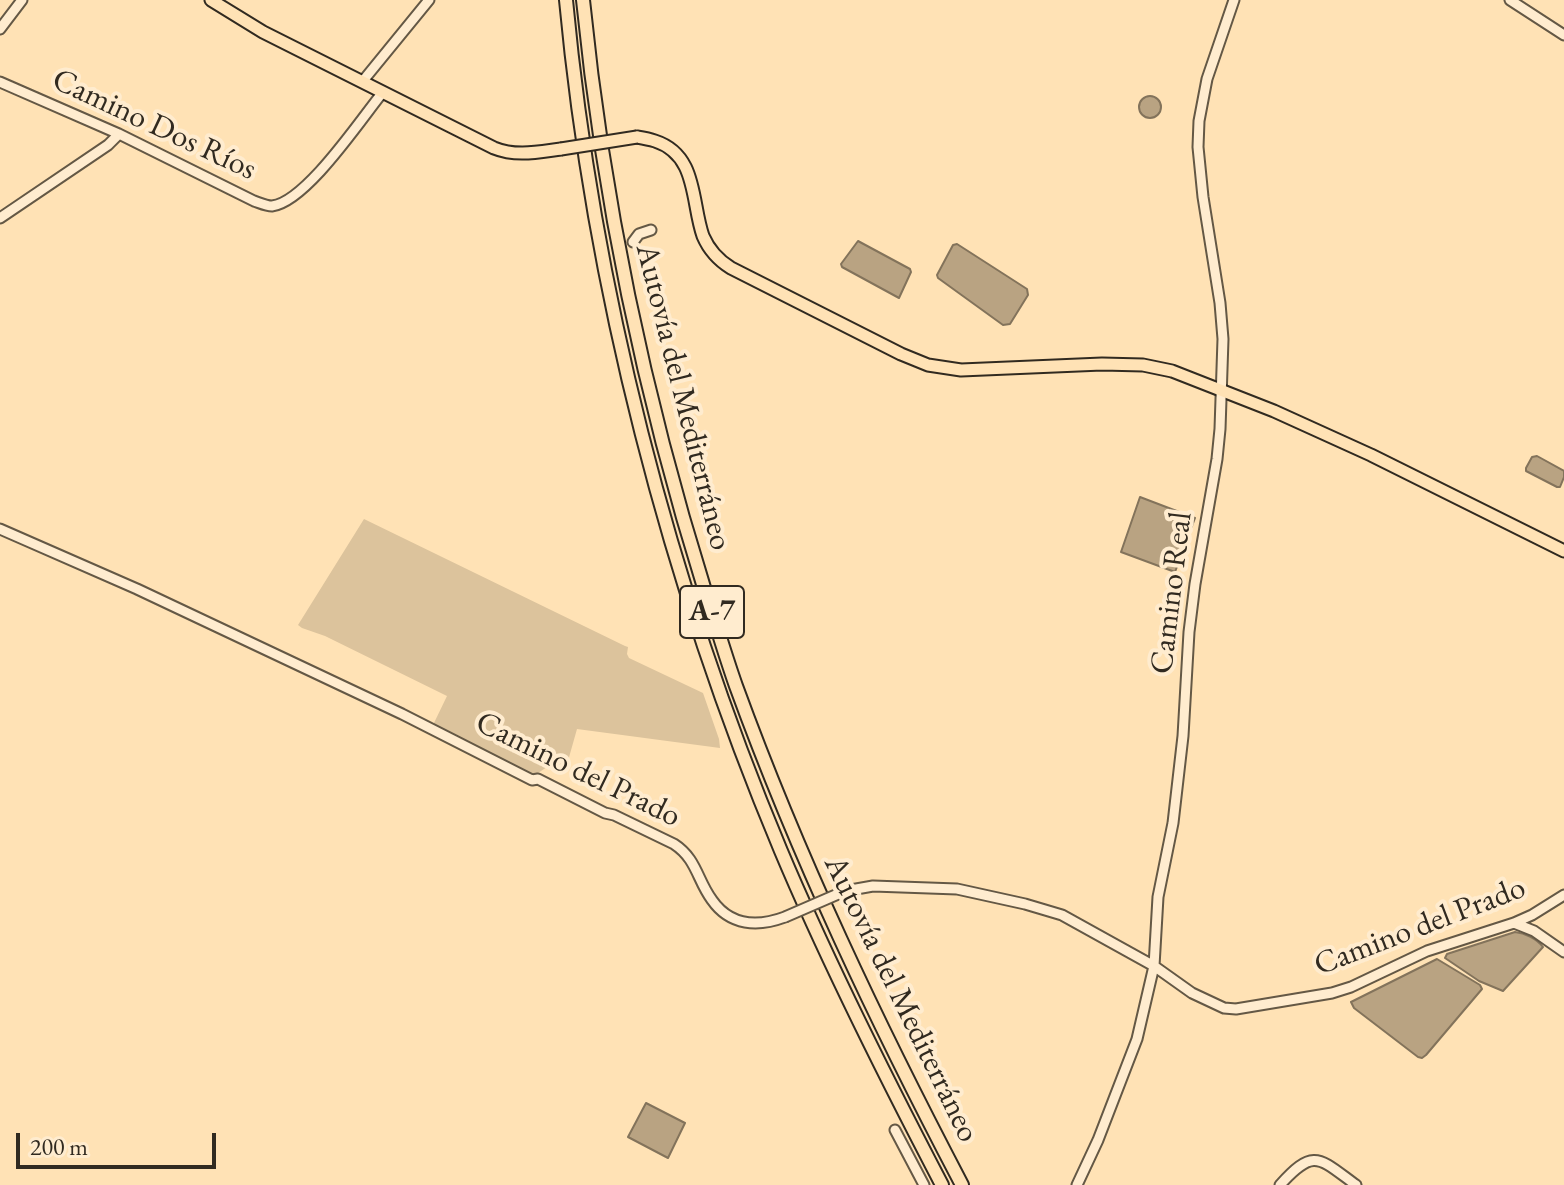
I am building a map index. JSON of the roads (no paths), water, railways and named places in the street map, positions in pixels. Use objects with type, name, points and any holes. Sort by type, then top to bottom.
[{"type":"highway","name":"Autovía del Mediterráneo","points":[[566,0],[581,124],[613,304],[659,497],[707,653],[797,887],[874,1051],[942,1185]]},
{"type":"highway","name":"Autovía del Mediterráneo","points":[[583,0],[598,125],[628,294],[678,501],[726,655],[777,792],[835,930],[962,1185]]},
{"type":"main road","points":[[211,0],[263,32],[502,151],[526,154],[637,137],[668,147],[687,169],[703,234],[718,260],[928,365],[961,370],[1143,365],[1172,371],[1274,411],[1371,455],[1564,551]]},
{"type":"street","points":[[0,29],[22,0]]},
{"type":"street","points":[[362,82],[429,0]]},
{"type":"street","name":"Camino Real","points":[[1077,1185],[1100,1137],[1137,1039],[1154,966],[1158,897],[1173,823],[1189,632],[1217,459],[1223,339],[1203,197],[1199,121],[1207,79],[1234,0]]},
{"type":"street","points":[[1510,0],[1564,35]]},
{"type":"street","name":"Camino Dos Ríos","points":[[0,82],[119,134],[254,201],[272,206],[313,181],[383,92]]},
{"type":"street","points":[[0,218],[108,145],[119,134]]},
{"type":"street","points":[[633,242],[639,234],[651,230]]},
{"type":"street","name":"Camino del Prado","points":[[0,529],[137,589],[402,714],[532,780],[538,779],[674,844],[692,860],[711,899],[730,917],[756,924],[769,923],[845,891],[873,886],[957,889],[1062,915],[1154,966],[1192,993],[1224,1008],[1252,1008],[1342,990],[1427,951],[1514,923],[1564,895]]},
{"type":"street","points":[[1514,923],[1534,931],[1564,952]]},
{"type":"street","points":[[895,1130],[924,1185]]},
{"type":"street","points":[[1280,1185],[1294,1169],[1310,1160],[1329,1165],[1356,1185]]}]
